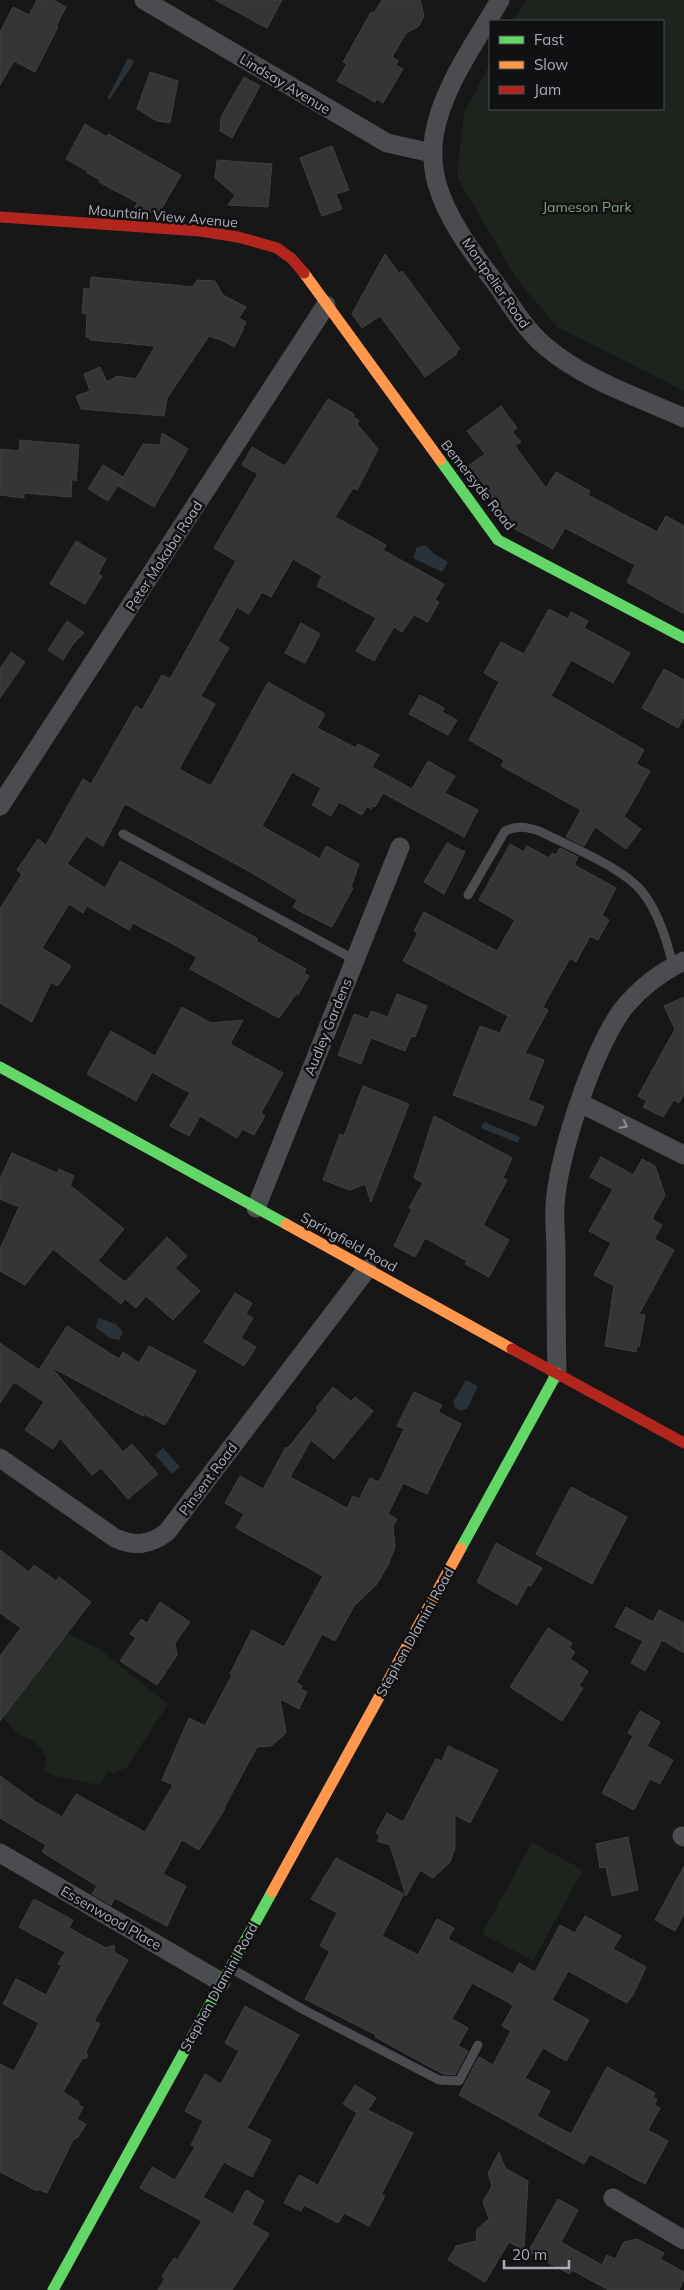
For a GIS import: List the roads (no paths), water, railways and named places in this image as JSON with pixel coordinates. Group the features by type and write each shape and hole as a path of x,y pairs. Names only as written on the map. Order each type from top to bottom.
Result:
{"street":[{"name":"Lindsay Avenue","path":"144,0 386,143 432,153"},
{"path":"432,153 439,115 454,80 500,0"},
{"name":"Montpelier Road","path":"432,153 437,185 454,222 526,326 546,348 585,373 684,418"},
{"name":"Mountain View Avenue","path":"0,217 200,231 260,242 278,248 292,259 326,305"},
{"name":"Bemersyde Road","path":"326,305 498,540 684,638"},
{"name":"Peter Mokaba Road","path":"0,806 326,305"},
{"name":"Audley Gardens","path":"256,1208 400,847"},
{"name":"Stephen Dlamini Road","path":"53,2290 557,1373 555,1206 559,1172 580,1103 599,1053 621,1012 649,984 678,964"},
{"name":"Springfield Road","path":"0,1067 684,1443"},
{"path":"580,1103 684,1155"},
{"name":"Pinsent Road","path":"0,1458 115,1538 127,1543 142,1545 155,1540 168,1532 367,1269"},
{"name":"Essenwood Place","path":"0,1853 226,1975"},
{"path":"613,2198 684,2240"}],"lane":[{"path":"468,895 505,831 514,826 524,826 539,831 623,875 638,886 661,925 678,964"},
{"path":"122,834 355,960"},
{"path":"226,1975 306,2011 439,2080 459,2081 478,2046"}],"park label":[{"name":"Jameson Park","path":"587,207"}]}
